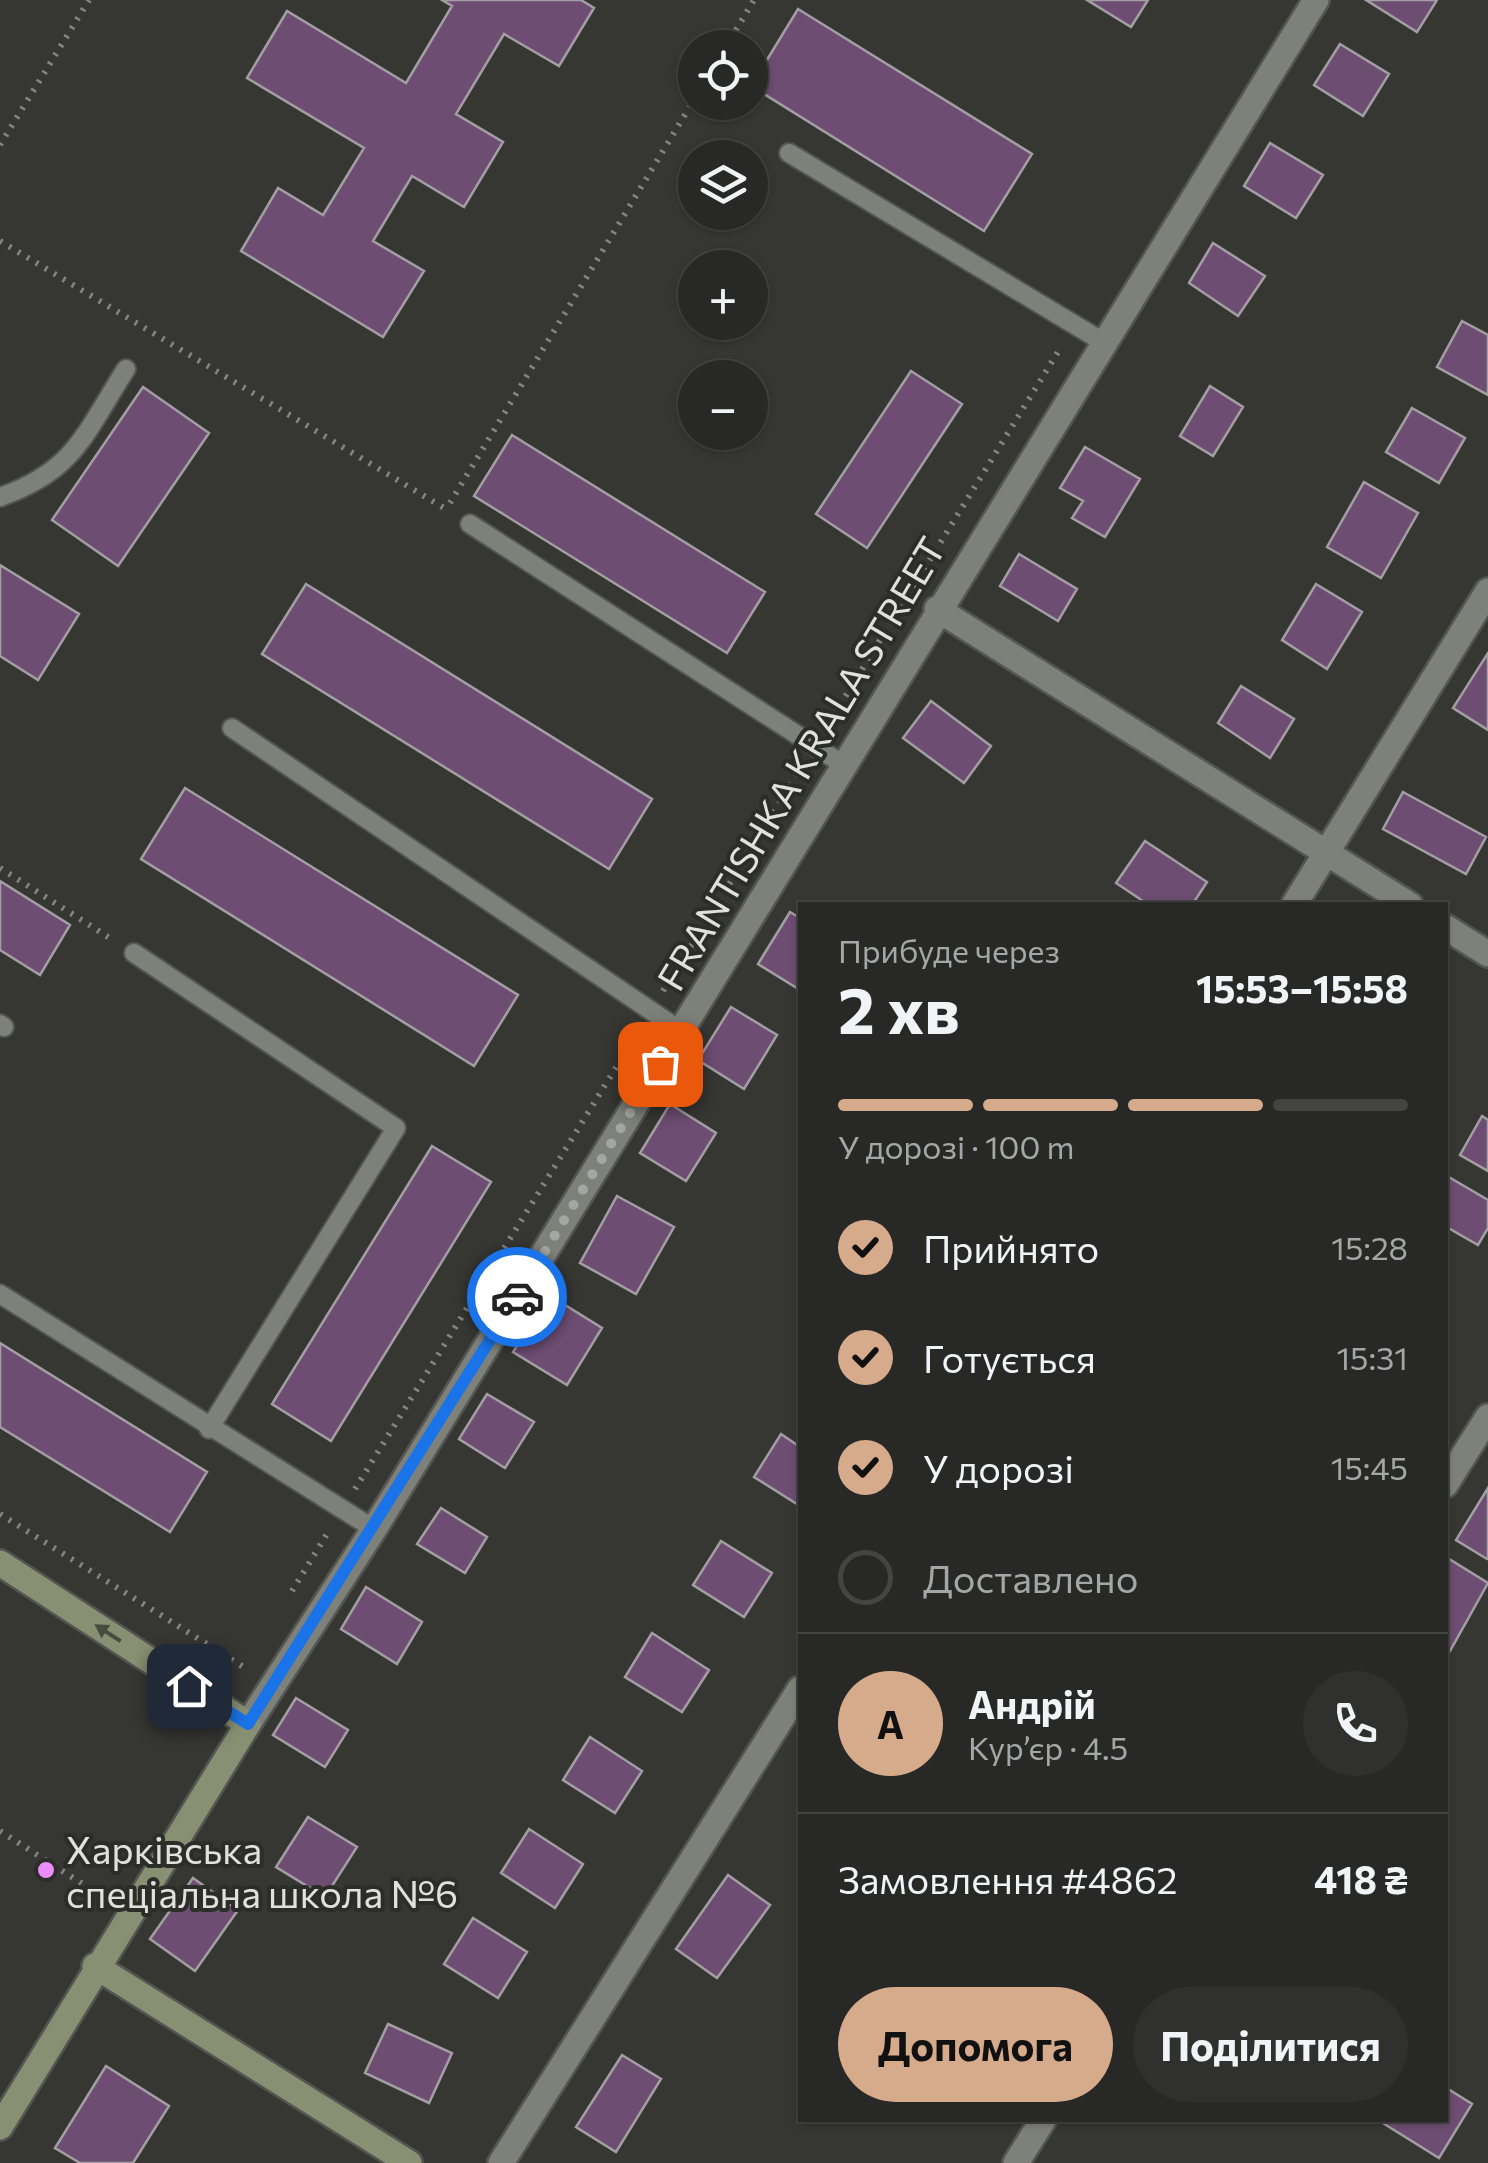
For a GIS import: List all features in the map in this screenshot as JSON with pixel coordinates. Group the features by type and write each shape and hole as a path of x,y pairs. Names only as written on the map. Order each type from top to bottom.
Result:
{"street":[{"name":"FRANTISHKA KRALA STREET","path":"0,2127 95,1966 374,1529 936,609 1316,0"},
{"path":"1296,902 1488,591"},
{"path":"936,609 1405,902"},
{"path":"1448,929 1488,954"},
{"path":"1448,1480 1488,1417"},
{"path":"0,1563 248,1724"},
{"path":"501,2163 798,1692"},
{"path":"95,1966 408,2163"},
{"path":"1016,2163 1042,2122"}],"lane":[{"path":"789,153 1105,343"},
{"path":"0,498 40,483 70,456 126,369"},
{"path":"470,524 844,765"},
{"path":"232,728 681,1030"},
{"path":"134,954 396,1128 209,1429"},
{"path":"0,1294 209,1429 374,1529"}],"path":[{"path":"0,145 89,0"},
{"path":"736,30 754,0"},
{"path":"446,510 682,120"},
{"path":"0,241 470,524"},
{"path":"0,868 134,954"},
{"path":"0,1514 245,1668"},
{"path":"0,1831 103,1898"}],"building":[{"path":"442,0 581,0 594,8 559,66 504,34 456,114 503,142 464,207 412,176 373,241 424,271 383,337 241,251 278,188 323,215 364,148 247,78 287,11 406,83 452,6"},
{"path":"1087,0 1148,0 1131,27"},
{"path":"1366,0 1437,0 1417,32"},
{"path":"798,9 1032,154 984,231 768,97 768,58"},
{"path":"1340,44 1389,74 1363,116 1314,85"},
{"path":"1270,143 1323,175 1296,218 1244,186"},
{"path":"1213,243 1265,276 1238,316 1189,283"},
{"path":"1462,321 1488,335 1488,395 1437,367"},
{"path":"911,371 962,404 867,548 816,514"},
{"path":"1210,386 1243,407 1213,456 1180,436"},
{"path":"143,387 209,433 118,566 52,520"},
{"path":"1412,408 1465,438 1439,483 1386,452"},
{"path":"512,435 765,592 727,653 474,496"},
{"path":"1085,447 1140,479 1105,537 1072,518 1083,501 1060,488"},
{"path":"1364,482 1418,513 1381,578 1327,547"},
{"path":"1019,554 1077,589 1058,621 1000,586"},
{"path":"0,565 79,614 38,680 0,656"},
{"path":"306,584 652,799 609,869 262,654"},
{"path":"1316,584 1362,612 1327,669 1282,640"},
{"path":"1488,653 1488,730 1453,708"},
{"path":"1241,686 1294,719 1270,758 1218,723"},
{"path":"931,701 991,746 964,783 903,738"},
{"path":"185,788 518,995 474,1066 141,859"},
{"path":"1403,792 1486,837 1466,874 1383,829"},
{"path":"1145,841 1207,882 1194,902 1144,902 1116,883"},
{"path":"0,881 70,925 40,975 0,950"},
{"path":"790,912 798,917 798,989 758,964"},
{"path":"731,1007 777,1035 744,1089 698,1060"},
{"path":"670,1104 716,1133 686,1181 640,1153"},
{"path":"1482,1116 1488,1120 1488,1171 1460,1155"},
{"path":"432,1146 491,1182 331,1441 272,1404"},
{"path":"1448,1177 1488,1200 1488,1228 1478,1245 1448,1228"},
{"path":"617,1196 674,1227 636,1294 580,1263"},
{"path":"549,1295 602,1328 567,1385 513,1352"},
{"path":"0,1343 207,1472 170,1532 0,1427"},
{"path":"487,1394 534,1422 505,1468 459,1439"},
{"path":"781,1434 798,1446 798,1505 754,1477"},
{"path":"1488,1488 1488,1558 1487,1559 1456,1540"},
{"path":"441,1508 487,1537 465,1573 417,1544"},
{"path":"721,1541 772,1573 744,1617 693,1585"},
{"path":"1448,1558 1488,1583 1448,1650"},
{"path":"366,1587 422,1622 397,1664 341,1629"},
{"path":"652,1633 709,1670 682,1712 625,1677"},
{"path":"296,1698 348,1730 325,1767 273,1735"},
{"path":"590,1737 642,1771 615,1813 563,1780"},
{"path":"308,1817 357,1847 325,1897 276,1867"},
{"path":"529,1829 583,1864 555,1908 501,1873"},
{"path":"728,1875 770,1905 717,1978 676,1949"},
{"path":"193,1878 238,1910 195,1971 150,1939"},
{"path":"473,1918 527,1952 498,1998 444,1964"},
{"path":"388,2024 452,2053 429,2103 365,2073"},
{"path":"622,2055 661,2079 616,2152 576,2127"},
{"path":"106,2066 169,2106 133,2163 80,2163 55,2148"},
{"path":"1448,2089 1472,2104 1439,2158 1381,2122 1448,2122"}],"way so far":[{"path":"517,1297 660,1064"}],"place":[{"name":"Харківська спеціальна школа №6","path":"46,1870"}],"route":[{"path":"189,1686 248,1724 517,1297"}]}
